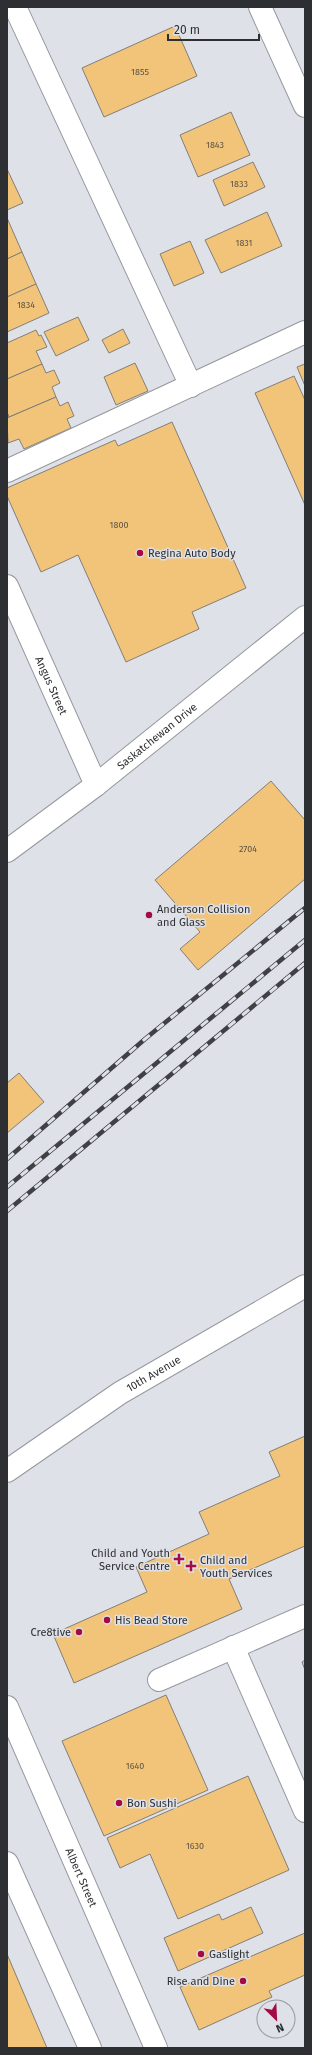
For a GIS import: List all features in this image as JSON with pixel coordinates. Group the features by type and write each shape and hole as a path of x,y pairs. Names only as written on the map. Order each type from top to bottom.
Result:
{"main road":[{"path":"15,7 191,386"},
{"path":"260,7 305,106"},
{"path":"7,471 305,332"},
{"name":"Angus Street","path":"7,586 96,785"},
{"name":"Saskatchewan Drive","path":"7,851 96,785 305,617"},
{"name":"10th Avenue","path":"7,1471 120,1394 305,1286"},
{"path":"159,1680 305,1616"},
{"path":"233,1648 305,1811"},
{"name":"Albert Street","path":"7,1707 156,2048"},
{"path":"7,1863 90,2048"}],"building":[{"path":"175,26 197,76 104,117 82,68"},
{"path":"231,112 250,155 198,177 180,135"},
{"path":"253,162 265,187 224,206 213,180"},
{"path":"7,169 23,203 7,210"},
{"path":"267,212 282,246 221,273 205,240"},
{"path":"7,218 22,252 7,259"},
{"path":"190,241 204,273 174,286 160,254"},
{"path":"22,252 36,284 7,297 7,259"},
{"path":"36,284 49,313 7,332 7,297"},
{"path":"78,317 89,340 56,356 44,332"},
{"path":"123,329 130,343 109,353 102,340"},
{"path":"36,330 39,336 41,335 47,347 36,351 42,364 7,379 7,343"},
{"path":"135,363 148,391 116,405 104,377"},
{"path":"42,364 46,373 54,370 60,383 52,387 56,397 9,417 7,412 7,379"},
{"path":"305,364 305,386 297,367"},
{"path":"294,376 305,400 305,505 255,393"},
{"path":"56,397 60,406 68,402 74,416 67,419 71,428 24,449 19,439 8,443 7,418"},
{"path":"172,422 246,588 192,612 199,629 126,662 78,555 41,572 7,496 7,488 115,440 118,446"},
{"path":"271,781 305,820 305,879 198,970 180,949 200,932 155,880"},
{"path":"19,1073 44,1102 7,1133 7,1083"},
{"path":"305,1436 305,1546 229,1579 242,1609 74,1683 53,1634 147,1592 136,1567 209,1534 199,1512 280,1476 269,1452"},
{"path":"305,1660 305,1670 302,1662"},
{"path":"166,1695 208,1790 104,1836 62,1741"},
{"path":"248,1776 289,1870 178,1919 150,1854 120,1868 107,1838"},
{"path":"251,1907 263,1933 178,1971 164,1938 219,1914 222,1920"},
{"name":"Rise and Dine","path":"305,1933 305,1975 269,1991 272,1997 268,1999 256,1999 256,2004 199,2030 180,1987"},
{"path":"7,1954 47,2048 7,2048"}],"railway":[{"path":"7,1159 145,1039 305,908"},
{"path":"7,1187 305,940"},
{"path":"7,1211 305,963"}],"place":[{"name":"Regina Auto Body","path":"140,553"},
{"name":"Anderson Collision and Glass","path":"149,915"},
{"name":"Child and Youth Service Centre","path":"179,1559"},
{"name":"Child and Youth Services","path":"191,1566"},
{"name":"His Bead Store","path":"107,1620"},
{"name":"Cre8tive","path":"79,1632"},
{"name":"Bon Sushi","path":"119,1803"},
{"name":"Gaslight","path":"201,1954"},
{"name":"Rise and Dine","path":"243,1981"}]}
